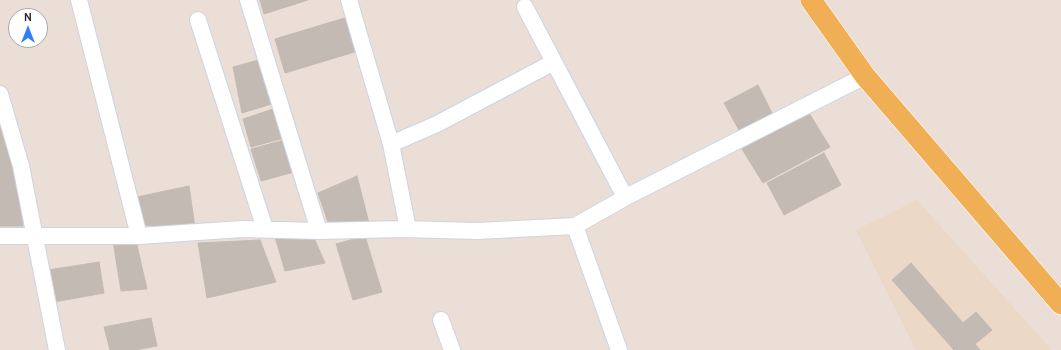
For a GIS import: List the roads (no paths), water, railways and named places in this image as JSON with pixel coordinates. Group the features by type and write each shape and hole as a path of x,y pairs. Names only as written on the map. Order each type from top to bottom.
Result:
{"main road":[{"path":"811,0 865,76 1061,304"}],"street":[{"path":"79,0 139,236"},
{"path":"248,0 319,231"},
{"path":"349,0 391,144 408,229"},
{"path":"525,7 625,197"},
{"path":"198,20 265,229"},
{"path":"391,144 438,124 554,62"},
{"path":"0,236 139,236 242,228 319,231 408,229 478,231 575,226 625,197 865,76"},
{"path":"0,94 21,166 57,350"},
{"path":"575,226 618,350"},
{"path":"441,320 452,350"}]}
